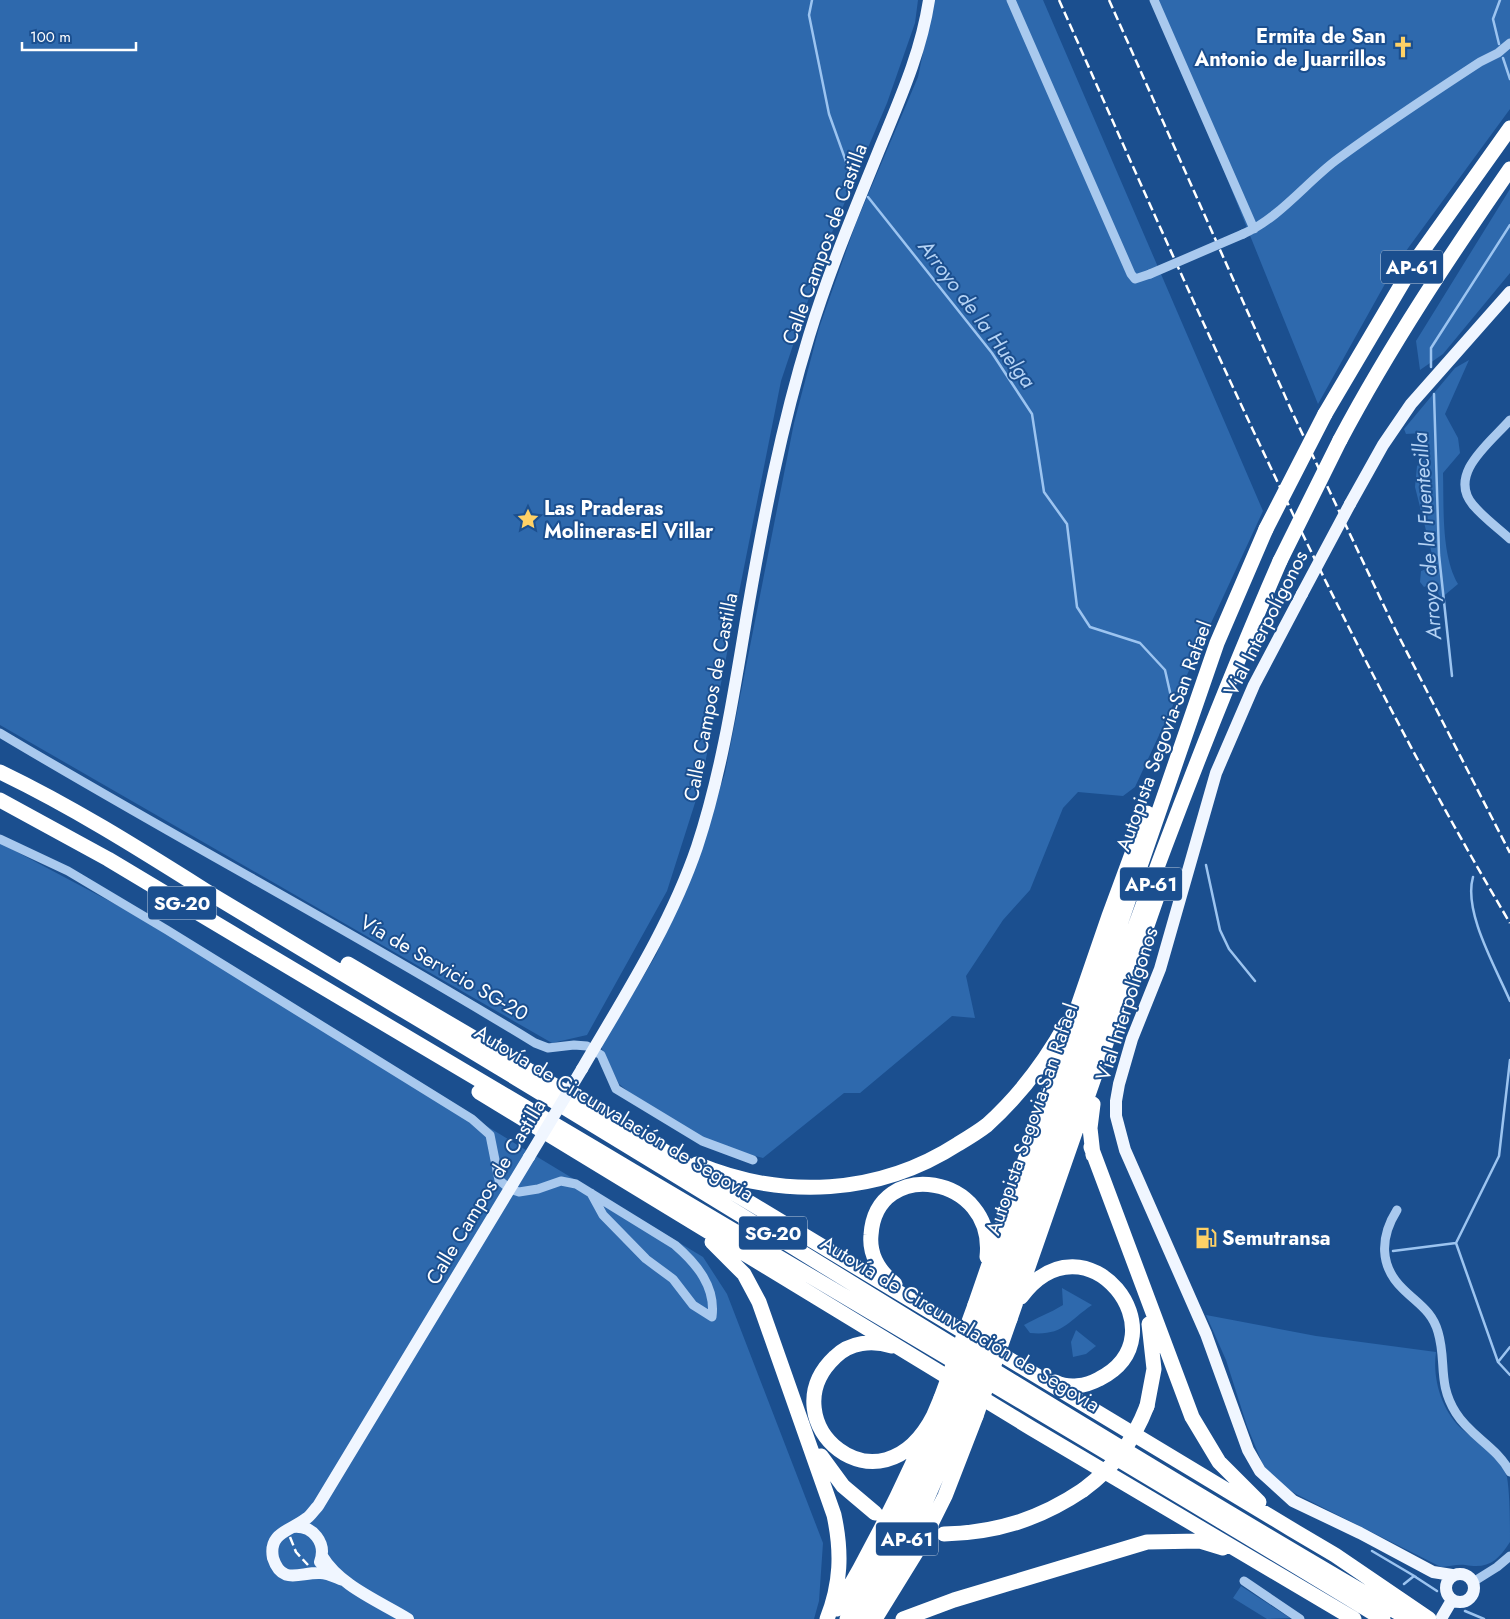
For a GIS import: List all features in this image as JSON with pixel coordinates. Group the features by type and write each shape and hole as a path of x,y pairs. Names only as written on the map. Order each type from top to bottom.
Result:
{"highway":[{"name":"Autopista Segovia-San Rafael","path":"993,1312 1217,642 1266,529 1325,414 1416,260 1510,128"},
{"name":"Autopista Segovia-San Rafael","path":"861,1619 918,1519 1143,904 1237,660 1280,561 1362,398 1438,273 1510,169"},
{"path":"981,1287 1109,916 1168,756 1217,642"},
{"path":"875,1619 920,1546 945,1496 959,1407 993,1312 1118,1012 1200,776 1237,660"},
{"name":"Autovía de Circunvalación de Segovia","path":"0,772 68,807 137,847 258,923 554,1100 915,1321 1409,1619"},
{"name":"Autovía de Circunvalación de Segovia","path":"0,800 81,843 255,948 927,1344 1383,1619"},
{"path":"137,847 193,875 586,1104 1291,1528 1435,1618"},
{"path":"586,1104 686,1159 746,1180 778,1186 812,1189 849,1186 910,1169 940,1156 985,1126 1030,1080 1054,1046 1066,1023 1109,916"},
{"path":"255,948 526,1121 1351,1617"},
{"path":"944,1534 980,1532 1012,1525 1051,1510 1084,1490 1105,1473 1123,1453 1136,1433 1147,1406 1154,1369 1152,1334 1142,1294 1100,1181 1091,1147 1090,1128 1092,1110 1118,1012"},
{"path":"1091,1147 1186,1402 1200,1431 1213,1454 1232,1477 1291,1528"},
{"path":"930,1311 883,1273 877,1265 871,1248 874,1219 884,1202 898,1191 913,1185 933,1184 955,1191 970,1203 980,1218 987,1238 986,1266 981,1287 993,1312"},
{"path":"646,1194 718,1247 744,1274 759,1302 788,1379 829,1499 838,1532 840,1551 838,1584 827,1619"},
{"path":"993,1312 1019,1300 1032,1284 1048,1273 1068,1267 1087,1269 1106,1277 1122,1294 1130,1309 1133,1321 1132,1338 1127,1350 1113,1370 1085,1384 1069,1385 1060,1384 1033,1372"},
{"path":"922,1360 884,1344 862,1343 839,1352 822,1372 815,1392 814,1413 823,1434 840,1451 861,1461 892,1458 908,1450 921,1438 934,1416 959,1407"},
{"path":"788,1379 827,1466 849,1493 875,1513"},
{"name":"Autopista Segovia-San Rafael","path":"847,1619 896,1533 940,1438 959,1407"},
{"path":"831,1619 882,1528 917,1457 934,1416"},
{"path":"903,1619 954,1600 1088,1558 1147,1542 1178,1540 1200,1541 1231,1551 1351,1617"}],"main road":[{"name":"Calle Campos de Castilla","path":"343,1580 323,1573 295,1577 284,1573 273,1558 272,1547 277,1536 282,1531 308,1518 318,1506 582,1069 654,943 682,886 696,848 720,765 773,477 803,355 839,248 914,65 929,0"},
{"name":"Vial Interpolígonos","path":"1452,1575 1432,1572 1360,1533 1293,1501 1260,1471 1248,1450 1206,1334 1125,1150 1116,1116 1116,1101 1132,1039 1160,969 1216,773 1254,685 1382,445 1411,404 1510,292"},
{"name":"Calle Campos de Castilla","path":"318,1506 315,1516 315,1534 321,1544 322,1556 330,1569 343,1580 408,1619"},
{"path":"293,1527 305,1528 315,1534"},
{"path":"306,1575 316,1568 322,1556"},
{"name":"Vial Interpolígonos","path":"1432,1572 1446,1588"},
{"path":"1463,1573 1474,1582 1474,1591 1470,1599 1461,1602 1452,1600 1446,1588 1447,1580 1452,1575 1463,1573"},
{"path":"1435,1618 1452,1600"}],"street":[{"path":"1011,0 1131,274 1136,278 1150,274 1254,229 1334,162 1372,134 1480,62 1498,53 1510,42"},
{"path":"1154,0 1254,229"},
{"path":"1510,420 1467,469 1464,485 1473,505 1510,539"},
{"name":"Vía de Servicio SG-20","path":"0,733 107,797 403,963 535,1042 548,1048 574,1045 586,1046 593,1050"},
{"path":"0,839 68,871 167,930 472,1119 490,1136 499,1180 510,1189 519,1192 538,1189 562,1181 576,1184 591,1193 687,1256 706,1281 711,1294 712,1317 693,1305 673,1279 640,1253 603,1215 591,1193"},
{"path":"593,1050 601,1055 616,1089 702,1141 753,1160"},
{"path":"1397,1210 1388,1225 1384,1241 1384,1252 1390,1274 1402,1289 1425,1308 1433,1319 1442,1349 1443,1381 1456,1413 1468,1428 1499,1455 1510,1472"},
{"path":"1474,1582 1510,1556"},
{"path":"1244,1582 1300,1619"}],"shaded area":[{"path":"0,0 918,0 915,23 887,103 827,244 781,381 701,784 667,891 587,1035 552,1043 0,725"},
{"path":"934,0 1043,0 1263,511 1135,787 1123,796 1078,792 1063,808 1030,890 1003,920 966,976 975,1018 952,1016 860,1093 844,1093 763,1158 717,1146 636,1098 619,1084 601,1047 656,955 693,871 725,773 794,423 819,328 856,223 918,77"},
{"path":"1155,0 1510,0 1510,109 1395,266 1318,404"},
{"path":"1510,189 1510,273 1443,354 1420,370 1416,341"},
{"path":"1469,360 1445,414 1458,438 1460,453 1443,473 1446,545 1458,584 1440,599 1435,582 1424,587 1420,582 1421,571 1435,566 1415,487 1417,466 1426,459 1427,445 1422,433 1406,434 1404,429 1455,368"},
{"path":"0,843 147,921 703,1257 727,1294 823,1543 819,1601 814,1619 0,1619"},
{"path":"1062,1288 1092,1305 1058,1330 1030,1333 1024,1325 1063,1305"},
{"path":"1206,1315 1316,1336 1436,1352 1437,1384 1449,1414 1463,1430 1494,1456 1507,1477 1510,1542 1501,1555 1486,1565 1441,1567 1296,1494 1277,1482 1263,1465 1247,1426 1226,1360"},
{"path":"1076,1330 1096,1346 1086,1354 1073,1357 1071,1342"},
{"path":"1241,1586 1290,1618 1267,1619 1233,1598"}],"waterway":[{"name":"Arroyo de la Huelga","path":"812,0 809,15 829,114 853,181"},
{"name":"Arroyo de la Fuentecilla","path":"1499,44 1493,19 1500,0"},
{"name":"Arroyo de la Fuentecilla","path":"1503,58 1510,79"},
{"name":"Arroyo de la Huelga","path":"868,197 992,353 1032,414 1044,492 1067,524 1077,607 1090,627 1140,643 1165,670 1172,701"},
{"name":"Arroyo de la Fuentecilla","path":"1431,367 1431,348 1510,225"},
{"name":"Arroyo de la Fuentecilla","path":"1434,394 1439,555 1452,676"},
{"name":"Arroyo de la Huelga","path":"1206,865 1220,930 1229,949 1255,981"},
{"name":"Arroyo de la Fuentecilla","path":"1473,877 1471,891 1473,906 1482,940 1510,1001"},
{"name":"Arroyo de la Fuentecilla","path":"1510,1060 1499,1156 1456,1243 1498,1362 1510,1375"},
{"name":"Arroyo de la Huelga","path":"1393,1251 1456,1243"},
{"path":"1498,1362 1510,1347"},
{"path":"1372,1551 1416,1577"},
{"path":"1404,1584 1414,1576 1437,1591"},
{"path":"1465,1611 1484,1619"}],"railway":[{"path":"1059,0 1217,352 1327,584 1385,698 1446,811 1510,923"},
{"path":"1109,0 1293,414 1394,627 1510,853"},
{"path":"290,1537 296,1552 308,1565"}],"place":[{"name":"Ermita de San Antonio de Juarrillos","path":"1403,47"},
{"name":"Las Praderas Molineras-El Villar","path":"528,519"},
{"name":"Semutransa","path":"1206,1238"}]}
